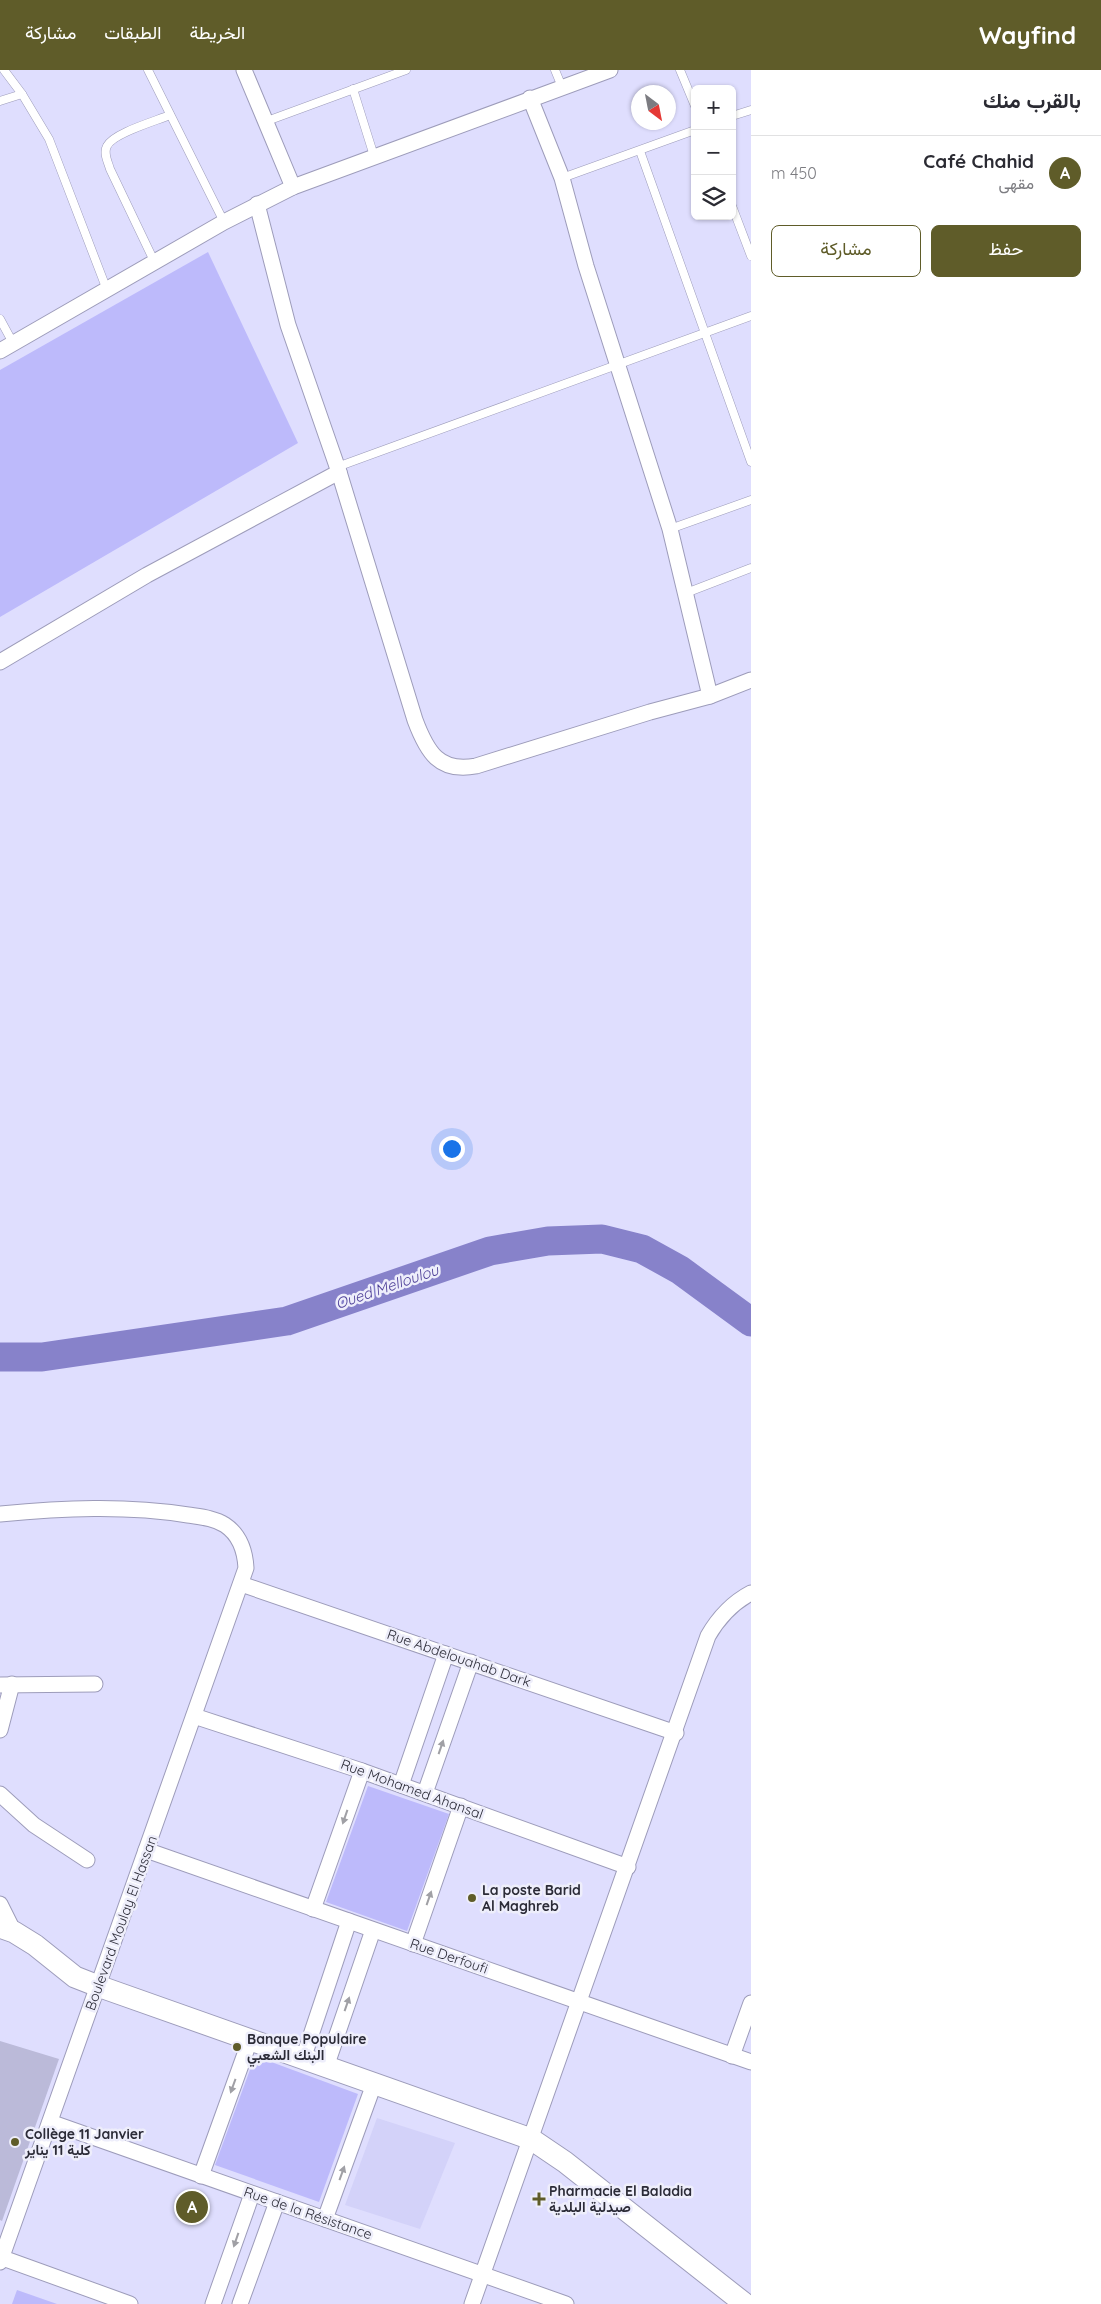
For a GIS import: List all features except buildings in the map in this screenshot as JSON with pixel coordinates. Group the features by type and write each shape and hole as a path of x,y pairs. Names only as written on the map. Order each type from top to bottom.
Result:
{"main road":[{"path":"7,1930 60,1963 75,1977 531,2139 565,2162 745,2304"}],"street":[{"path":"244,70 267,121 293,187"},
{"path":"0,351 224,222 293,187 610,70"},
{"path":"530,98 562,178 586,266 619,364 670,529 710,696"},
{"path":"257,204 288,326 338,469 415,720 422,738 440,762 448,767 460,769 476,766 650,712 710,696 751,680"},
{"path":"0,662 147,575 338,469"},
{"name":"Boulevard Moulay El Hassan","path":"0,1514 51,1509 125,1509 170,1512 212,1519 225,1525 237,1536 245,1550 246,1568 0,2259"},
{"name":"Rue Abdelouahab Dark","path":"241,1584 676,1733"},
{"path":"472,2304 676,1733 708,1636 717,1620 729,1608 751,1593"},
{"path":"401,1785 446,1654"},
{"path":"425,1793 471,1662"},
{"path":"0,1730 6,1684 95,1684"},
{"name":"Rue Mohamed Ahansal","path":"194,1716 362,1771 628,1867"},
{"path":"313,1909 362,1771"},
{"path":"0,1794 34,1825 87,1860"},
{"path":"413,1944 461,1806"},
{"name":"Rue Derfoufi","path":"146,1850 751,2062"},
{"path":"0,1904 7,1930"},
{"path":"303,2059 349,1922"},
{"path":"326,2067 373,1930"},
{"path":"732,2056 751,2003"},
{"path":"201,2176 250,2040"},
{"path":"325,2219 374,2084"},
{"name":"Rue de la Résistance","path":"50,2122 566,2304"},
{"path":"213,2304 252,2194"},
{"path":"240,2304 277,2202"},
{"path":"0,2259 130,2304"}],"lane":[{"path":"4,70 22,94 53,147 107,290"},
{"path":"148,70 224,222"},
{"path":"267,121 406,70"},
{"path":"555,70 562,87"},
{"path":"680,70 691,96"},
{"path":"353,89 374,156"},
{"path":"0,101 22,94"},
{"path":"736,115 751,110"},
{"path":"155,263 110,168 105,148 109,142 123,133 170,115"},
{"path":"562,178 691,132"},
{"path":"640,151 751,462"},
{"path":"736,217 751,256"},
{"path":"338,469 751,316"},
{"path":"0,319 13,343"},
{"path":"670,529 751,500"},
{"path":"686,594 751,568"}],"shaded area":[{"path":"208,252 298,443 0,617 0,370"},
{"path":"368,1786 449,1814 407,1931 326,1902"},
{"path":"255,2056 358,2094 319,2202 215,2165"},
{"path":"377,2118 455,2143 420,2229 345,2205"},
{"path":"17,2290 57,2304 12,2304"}],"waterway":[{"name":"Oued Melloulou","path":"0,1357 42,1357 287,1321 490,1251 548,1241 602,1239 642,1249 680,1270 751,1322"}],"place":[{"name":"La poste Barid Al Maghreb","path":"472,1898"},
{"name":"Banque Populaire البنك الشعبي","path":"237,2047"},
{"name":"Collège 11 Janvier كلية 11 يناير","path":"15,2142"},
{"name":"Pharmacie El Baladia صيدلية البلدية","path":"539,2199"},
{"name":"Café Chahid","path":"192,2207"}]}
